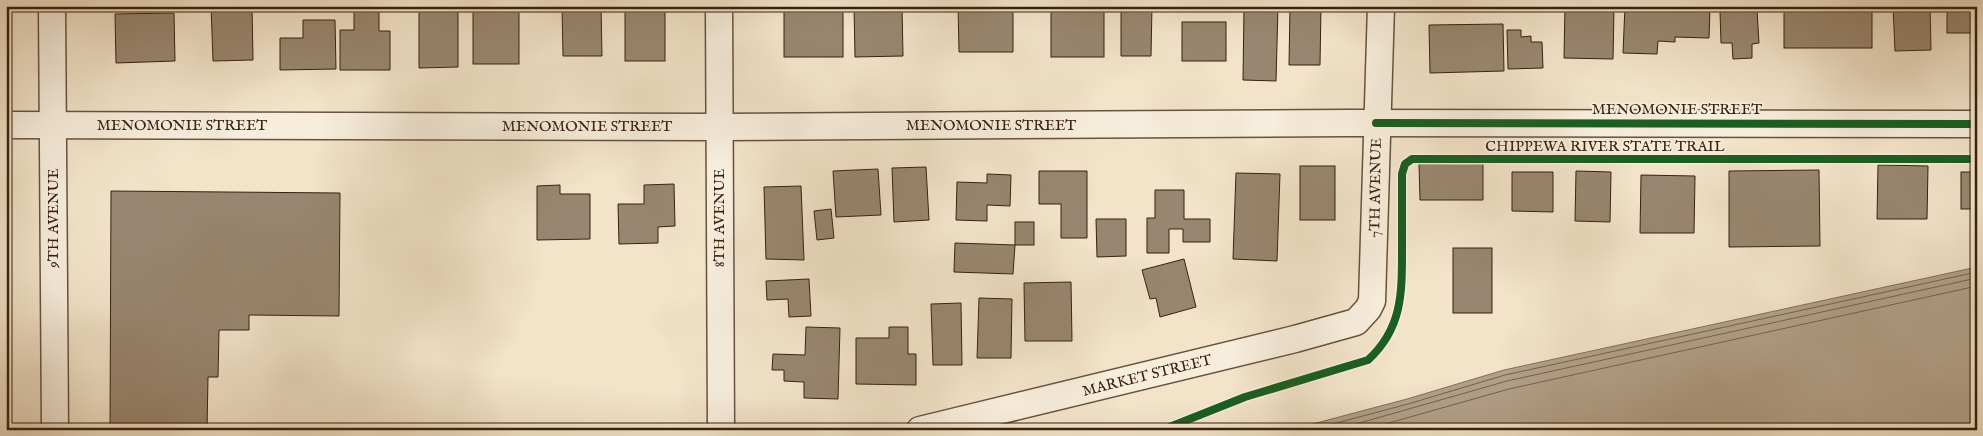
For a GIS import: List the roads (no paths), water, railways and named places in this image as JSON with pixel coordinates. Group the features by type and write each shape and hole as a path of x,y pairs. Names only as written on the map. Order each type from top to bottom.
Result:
{"street":[{"name":"9TH AVENUE","path":"52,6 55,430"},
{"name":"8TH AVENUE","path":"719,6 721,430"},
{"name":"7TH AVENUE","path":"1368,309 1372,301 1381,6"},
{"name":"MENOMONIE STREET","path":"6,125 719,127 1376,123 1977,124"},
{"name":"MARKET STREET","path":"920,430 1343,327 1356,322 1368,309"}],"water":[{"path":"1977,267 1977,430 1290,430 1407,399 1504,370"}]}
